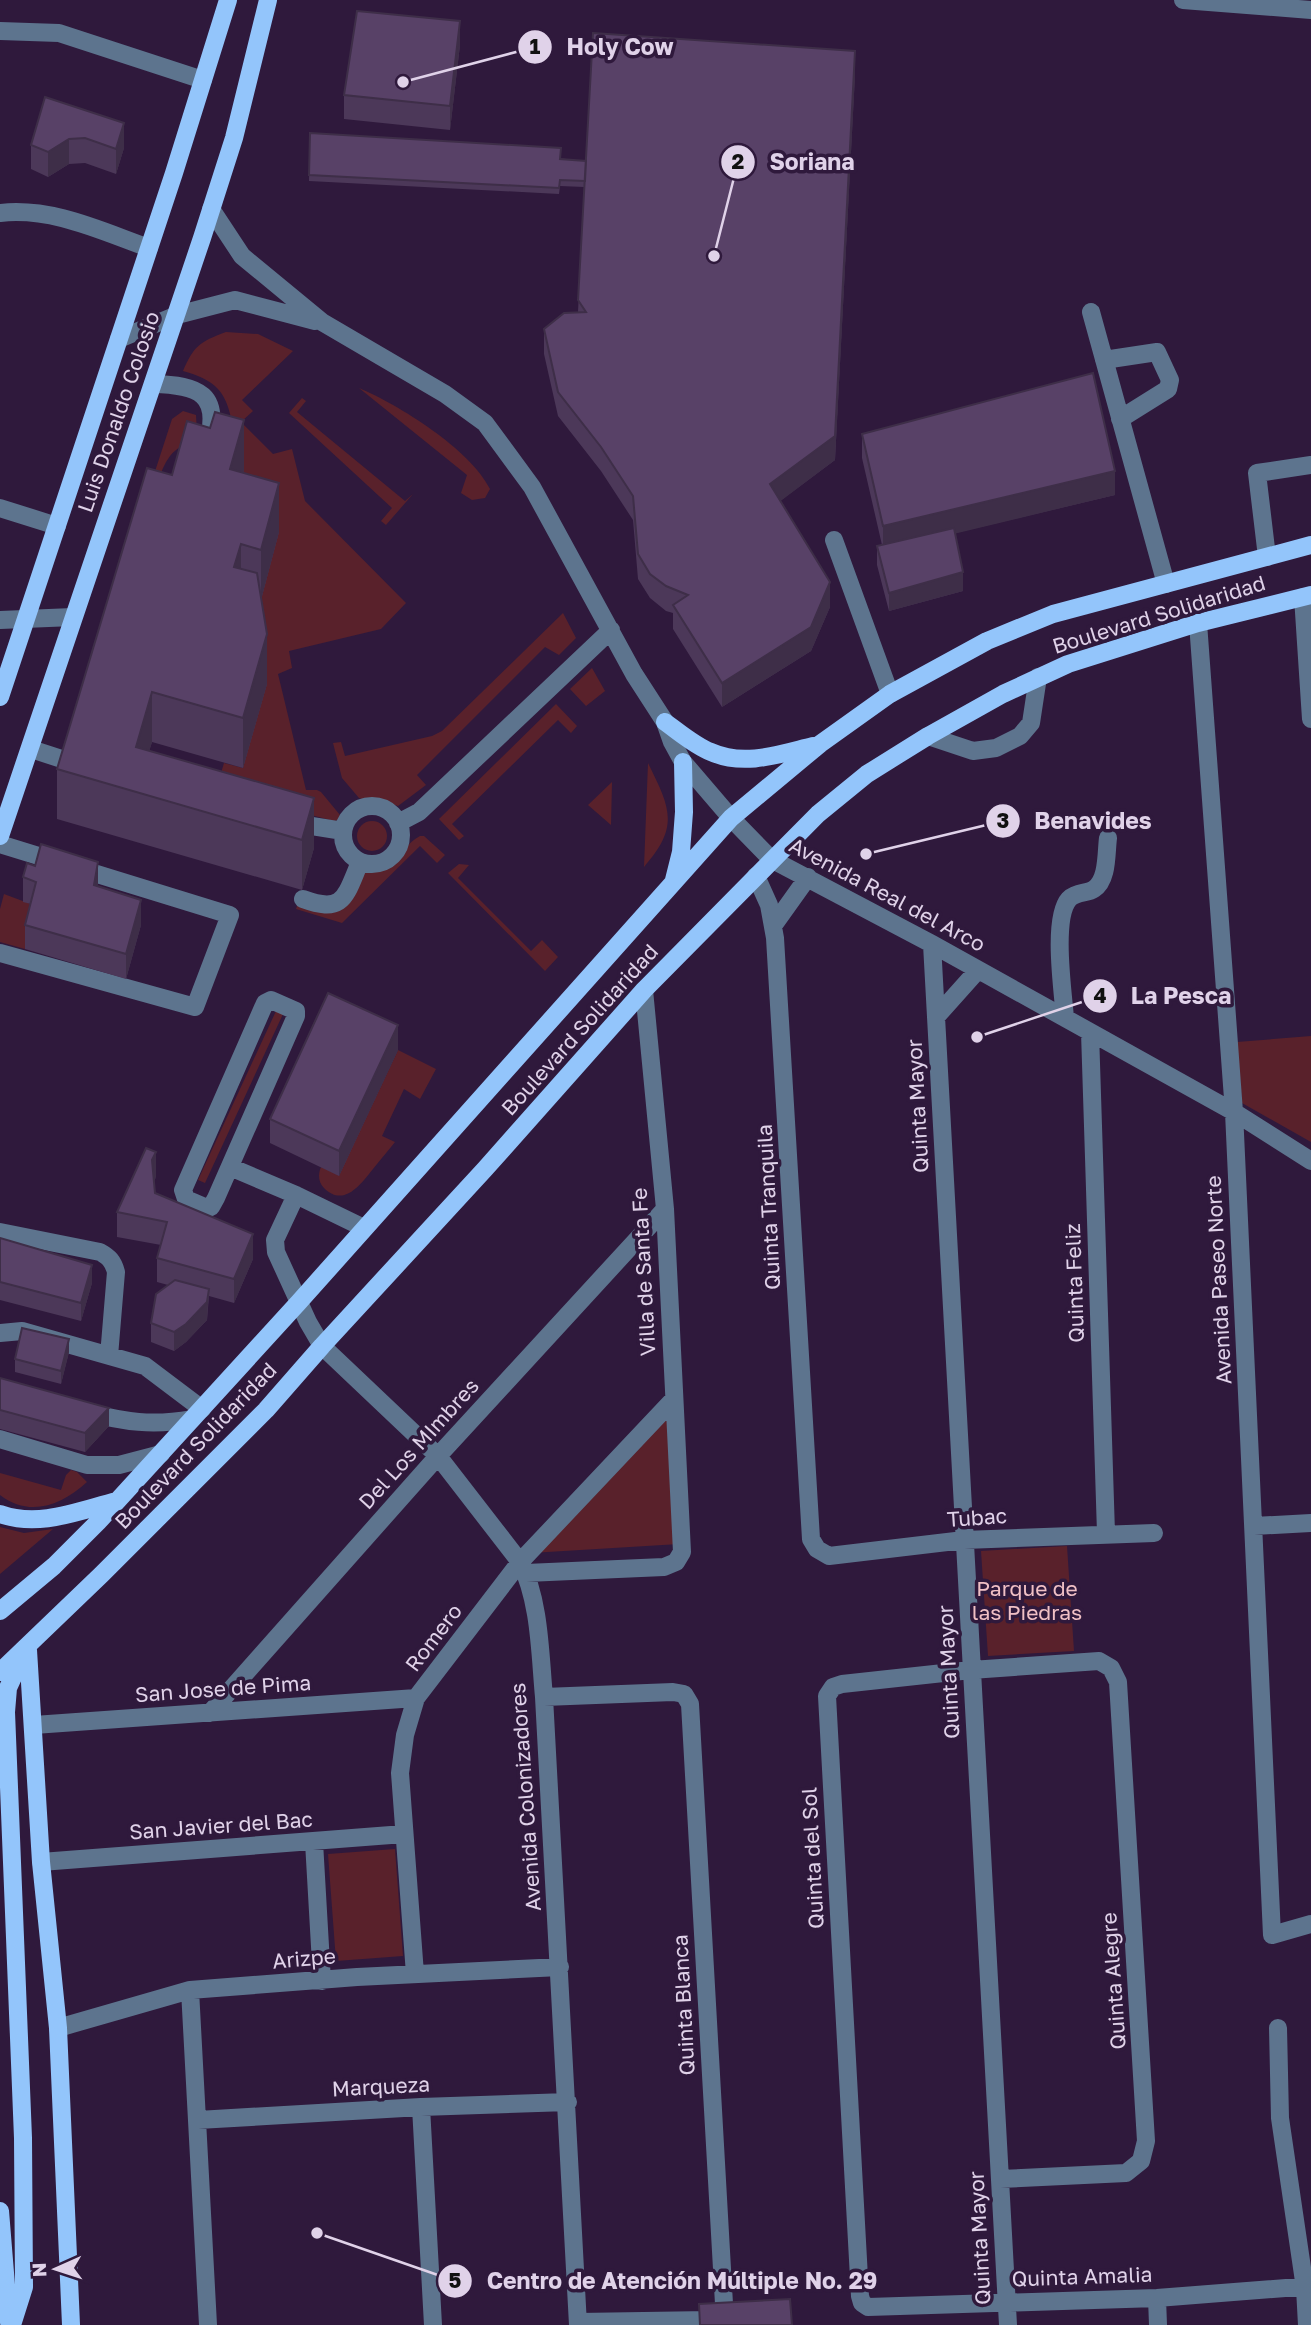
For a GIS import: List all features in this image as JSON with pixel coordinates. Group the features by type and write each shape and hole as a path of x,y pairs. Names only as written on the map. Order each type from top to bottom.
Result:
{"main road":[{"name":"Luis Donaldo Colosio","path":"0,697 228,0"},
{"name":"Luis Donaldo Colosio","path":"0,836 177,315 234,138 268,0"},
{"name":"Boulevard Solidaridad","path":"0,1611 54,1566 117,1502 731,818 820,744 890,694 987,641 1053,614 1311,545"},
{"name":"Boulevard Solidaridad","path":"0,1672 267,1410 644,989 818,814 867,774 928,736 1038,677 1068,664 1198,623 1307,596"},
{"path":"665,722 711,752 740,759 767,758 820,744"},
{"path":"674,881 681,852 684,812 683,762"},
{"path":"0,1514 32,1521 117,1502"},
{"path":"27,1646 41,1862 58,2028 71,2325"},
{"path":"11,2325 24,2287 23,2138 6,1712 8,1688 27,1646"},
{"path":"0,2211 11,2325"}],"street":[{"path":"1183,0 1311,10"},
{"path":"0,30 59,33 203,80"},
{"name":"Avenida Real del Arco","path":"211,209 242,256 322,322 445,394 485,424 532,487 634,674 665,722 683,762 771,859 932,944 1234,1112 1311,1161"},
{"path":"0,213 61,217 149,248"},
{"name":"Avenida Real del Arco","path":"119,339 177,315 235,300 322,322"},
{"path":"1091,312 1166,584"},
{"path":"1104,360 1157,352 1170,380 1168,389 1121,419"},
{"path":"153,384 192,388 204,396 210,406 212,420 209,439 197,458"},
{"path":"1267,557 1257,473 1311,465"},
{"path":"0,508 57,526"},
{"path":"834,540 890,694"},
{"path":"1307,596 1311,719"},
{"path":"0,620 73,617"},
{"name":"Avenida Paseo Norte","path":"1198,623 1234,1112 1272,1935 1311,1924"},
{"path":"398,823 419,812 611,630"},
{"path":"928,736 973,751 996,748 1020,736 1031,723 1038,677"},
{"path":"30,749 74,763"},
{"path":"365,807 385,809 398,823 401,836 398,847 393,856 375,865 360,862 352,857 345,847 343,831 348,818 356,811 365,807"},
{"path":"281,821 322,830 343,831"},
{"path":"1065,1018 1059,932 1068,900 1078,893 1094,890 1103,879 1108,838"},
{"path":"0,844 230,915 195,1007 0,953"},
{"path":"303,899 328,906 336,904 347,892 360,862"},
{"name":"Quinta Tranquila","path":"756,876 769,905 773,926 811,1539"},
{"path":"773,926 808,877"},
{"name":"Quinta Mayor","path":"932,944 1008,2325"},
{"name":"Quinta Mayor","path":"936,1017 978,970"},
{"name":"Villa de Santa Fe","path":"523,1568 664,1567 676,1562 682,1552 664,1209 644,989"},
{"path":"271,1000 296,1011 296,1016 230,1167 211,1206 206,1208 183,1195 265,1003 271,1000"},
{"name":"Quinta Feliz","path":"1090,1032 1106,1533"},
{"path":"230,1167 363,1228"},
{"name":"Avenida Colonizadores","path":"296,1195 275,1240 281,1265 322,1346 438,1456 523,1568 533,1600 544,1697 578,2323"},
{"name":"Del Los MImbres","path":"210,1713 438,1456 664,1209"},
{"path":"0,1232 100,1252 114,1262 116,1272 109,1356"},
{"path":"0,1333 22,1331 145,1366 197,1414 170,1423 143,1424 77,1412"},
{"name":"Romero","path":"415,1974 400,1773 405,1735 416,1698 523,1568 674,1399"},
{"path":"37,1446 87,1465 119,1465 160,1454"},
{"path":"1254,1526 1311,1523"},
{"name":"Tubac","path":"811,1539 817,1549 829,1556 964,1541 1154,1533"},
{"name":"Quinta del Sol","path":"860,2296 827,1696 833,1687 842,1684 971,1670 1100,1661"},
{"name":"Quinta Alegre","path":"1000,2179 1126,2172 1141,2161 1146,2141 1118,1682 1111,1668 1100,1661"},
{"name":"Quinta Blanca","path":"544,1697 673,1692 684,1695 690,1703 724,2304 723,2312 709,2320 578,2323"},
{"name":"San Jose de Pima","path":"34,1725 416,1698"},
{"name":"San Javier del Bac","path":"41,1862 404,1834"},
{"path":"314,1842 322,1981"},
{"name":"Arizpe","path":"58,2028 190,1990 559,1967"},
{"path":"190,1990 208,2325"},
{"path":"1278,2028 1280,2118 1308,2287 1307,2325"},
{"name":"Marqueza","path":"198,2120 421,2107 568,2102"},
{"path":"421,2107 433,2325"},
{"name":"Quinta Amalia","path":"860,2296 862,2303 868,2307 1157,2298 1308,2287"},
{"path":"1157,2298 1158,2325"}],"green space":[{"path":"226,332 258,334 293,351 242,400 253,411 241,422 273,454 292,449 305,501 406,603 381,629 289,651 292,668 278,674 306,790 321,792 340,815 338,820 334,821 288,809 218,783 224,763 243,768 230,519 231,418 225,399 215,386 183,371 198,346"},
{"path":"359,388 394,405 450,444 467,459 490,489 485,498 472,500 461,493 467,475"},
{"path":"302,398 306,401 297,412 405,501 413,494 386,525 381,521 392,508 289,413"},
{"path":"183,411 196,415 197,434 170,456 148,511 137,527 172,419"},
{"path":"563,613 576,638 559,655 545,647 417,775 426,785 398,806 359,798 342,778 333,743 341,742 345,756 432,736 442,731"},
{"path":"592,668 605,691 586,706 570,689"},
{"path":"556,704 577,726 571,733 558,720 452,824 464,836 459,840 439,819"},
{"path":"648,763 662,792 668,816 663,840 644,867"},
{"path":"612,782 611,825 588,805"},
{"path":"372,821 383,825 387,836 383,847 372,851 361,847 357,836 361,825"},
{"path":"420,836 424,836 445,855 437,863 420,846 342,923 296,909 298,903 327,913 335,911 364,870 386,867"},
{"path":"459,864 469,865 458,878 531,951 542,940 558,957 545,971 448,873"},
{"path":"4,894 36,906 25,949 0,942 0,909"},
{"path":"276,1011 283,1014 205,1183 198,1180"},
{"path":"1311,1036 1311,1142 1242,1103 1237,1042"},
{"path":"398,1050 436,1069 420,1099 404,1089 382,1136 395,1142 363,1181 345,1195 331,1194 321,1183 321,1167 339,1175"},
{"path":"673,1402 679,1544 531,1553"},
{"path":"71,1470 87,1482 67,1497 45,1506 23,1506 0,1495 0,1473 61,1490 66,1475"},
{"path":"0,1527 24,1533 53,1529 0,1574"},
{"name":"Parque de las Piedras","path":"1067,1546 1074,1651 988,1656 981,1551"},
{"path":"395,1849 403,1956 336,1961 328,1854"}],"building":[{"path":"357,11 460,21 450,106 344,95"},
{"path":"593,33 855,51 835,436 770,484 830,582 811,627 722,683 673,605 688,595 666,586 650,574 638,554 633,496 601,447 558,392 544,329 564,313 586,312 578,300"},
{"path":"45,97 124,123 116,149 85,138 69,139 48,152 31,145"},
{"path":"310,133 561,148 560,159 586,161 585,181 560,180 559,188 309,175"},
{"path":"1093,373 1115,471 883,526 862,434"},
{"path":"215,412 244,420 230,469 279,483 261,550 241,544 234,567 257,573 267,634 243,718 152,692 136,747 314,798 302,840 57,769 147,468 172,475 187,421 210,428"},
{"path":"954,528 963,572 889,593 877,546"},
{"path":"41,844 98,862 94,885 141,900 126,954 25,925 36,882 23,877 27,863 35,866"},
{"path":"328,993 398,1025 339,1151 270,1119"},
{"path":"146,1148 156,1152 152,1160 155,1193 253,1234 234,1279 157,1258 167,1222 117,1212"},
{"path":"0,1238 92,1265 81,1303 0,1282"},
{"path":"175,1280 209,1289 207,1302 186,1324 174,1332 151,1323 156,1294"},
{"path":"22,1328 69,1339 61,1371 15,1359"},
{"path":"0,1378 109,1408 85,1433 0,1410"},
{"path":"790,2299 792,2325 700,2325 699,2304"}],"place":[{"name":"Holy Cow","path":"403,82"},
{"name":"Soriana","path":"714,256"},
{"name":"Benavides","path":"866,854"},
{"name":"La Pesca","path":"977,1037"},
{"name":"Centro de Atención Múltiple No. 29","path":"317,2233"}]}
